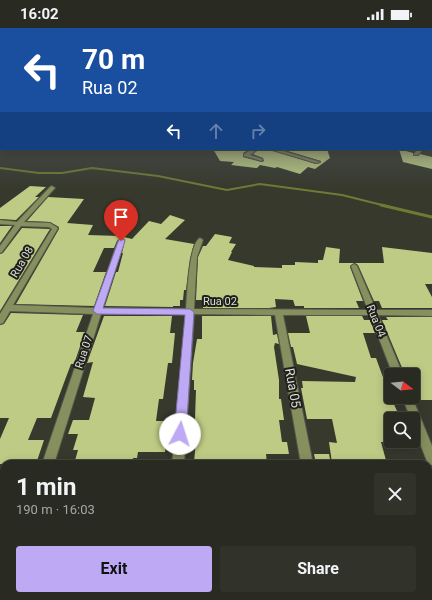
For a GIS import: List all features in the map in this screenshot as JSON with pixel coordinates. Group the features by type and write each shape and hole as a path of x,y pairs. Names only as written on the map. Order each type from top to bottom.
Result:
{"street":[{"path":"254,150 246,155 260,160"},
{"path":"275,150 318,162"},
{"path":"416,154 420,150"},
{"path":"0,251 19,224 52,188"},
{"path":"0,222 19,224"},
{"name":"Rua 08","path":"0,321 55,228 53,226 19,224"},
{"path":"178,460 194,257 200,240"},
{"name":"Rua 07","path":"49,460 121,241"},
{"name":"Rua 04","path":"354,266 395,368"},
{"name":"Rua 02","path":"8,308 97,311 432,313"},
{"name":"Rua 05","path":"279,313 306,460"},
{"path":"410,404 432,460"}],"building":[{"path":"214,150 248,150 243,153 243,157 262,162 264,161 263,158 253,154 258,150 271,150 316,164 320,163 321,161 284,150 327,150 330,158 315,169 308,167 300,174 277,167 275,168 260,165 257,168 231,165 234,162 220,161"},
{"path":"399,150 413,153 414,156 418,156 420,154 432,157 432,169 403,162"},
{"path":"30,186 46,187 35,197 39,197 16,220 0,219 0,208"},
{"path":"48,197 84,199 67,223 93,225 88,235 120,236 132,239 149,221 161,224 170,215 185,220 165,239 194,244 190,259 186,290 184,290 183,300 180,300 180,306 105,306 116,272 118,272 123,253 125,240 122,238 117,241 114,248 104,248 93,272 106,272 94,306 16,304 59,229 59,227 50,222 27,221"},
{"path":"0,226 12,226 0,243"},
{"path":"22,228 50,229 0,311 0,254 3,253"},
{"path":"215,234 232,237 229,243 236,244 228,260 254,267 282,268 282,265 295,265 295,262 318,263 318,260 323,260 326,247 340,249 339,263 355,263 350,267 363,301 356,301 359,308 304,308 304,306 295,306 293,300 275,299 276,307 269,308 203,308 203,300 196,300 198,257 203,246 206,246"},
{"path":"382,247 432,253 432,284 425,284 432,297 432,308 382,308 379,301 374,301 358,265 355,263 384,263"},
{"path":"11,313 83,315 76,332 85,332 74,364 71,364 51,418 37,418 28,440 44,440 37,460 0,460 0,439 9,418 0,418 0,325 4,324"},
{"path":"104,316 172,316 170,333 175,333 172,363 168,363 163,399 159,399 156,421 169,421 165,452 138,452 137,458 133,458 133,460 75,460 78,450 73,450 78,434 68,434 73,420 89,420 95,398 83,397 93,362 87,363"},
{"path":"202,316 271,316 273,335 277,334 279,344 275,343 274,347 279,380 279,399 281,399 284,420 279,420 282,442 287,442 289,454 266,454 267,460 194,460 196,441 189,441 190,419 195,419 196,390 194,390 194,380 192,380 193,363 197,339 202,339"},
{"path":"306,316 362,316 364,320 370,320 375,333 363,333 371,358 376,358 384,380 384,404 394,404 397,411 384,412 384,442 381,442 386,460 332,460 329,442 337,443 332,419 307,419 301,388 303,388 302,381 355,382 356,377 297,364 288,333 310,333"},
{"path":"386,317 432,317 432,400 421,400 420,398 420,368 402,368 382,320 388,320"},
{"path":"314,454 329,454 330,460 315,460"}],"waterway":[{"path":"0,168 39,173 62,173 92,168 158,176 227,190 260,184 342,195 386,206"},
{"path":"381,205 432,217"}],"route":[{"path":"121,241 97,311 190,312 180,434"}]}
